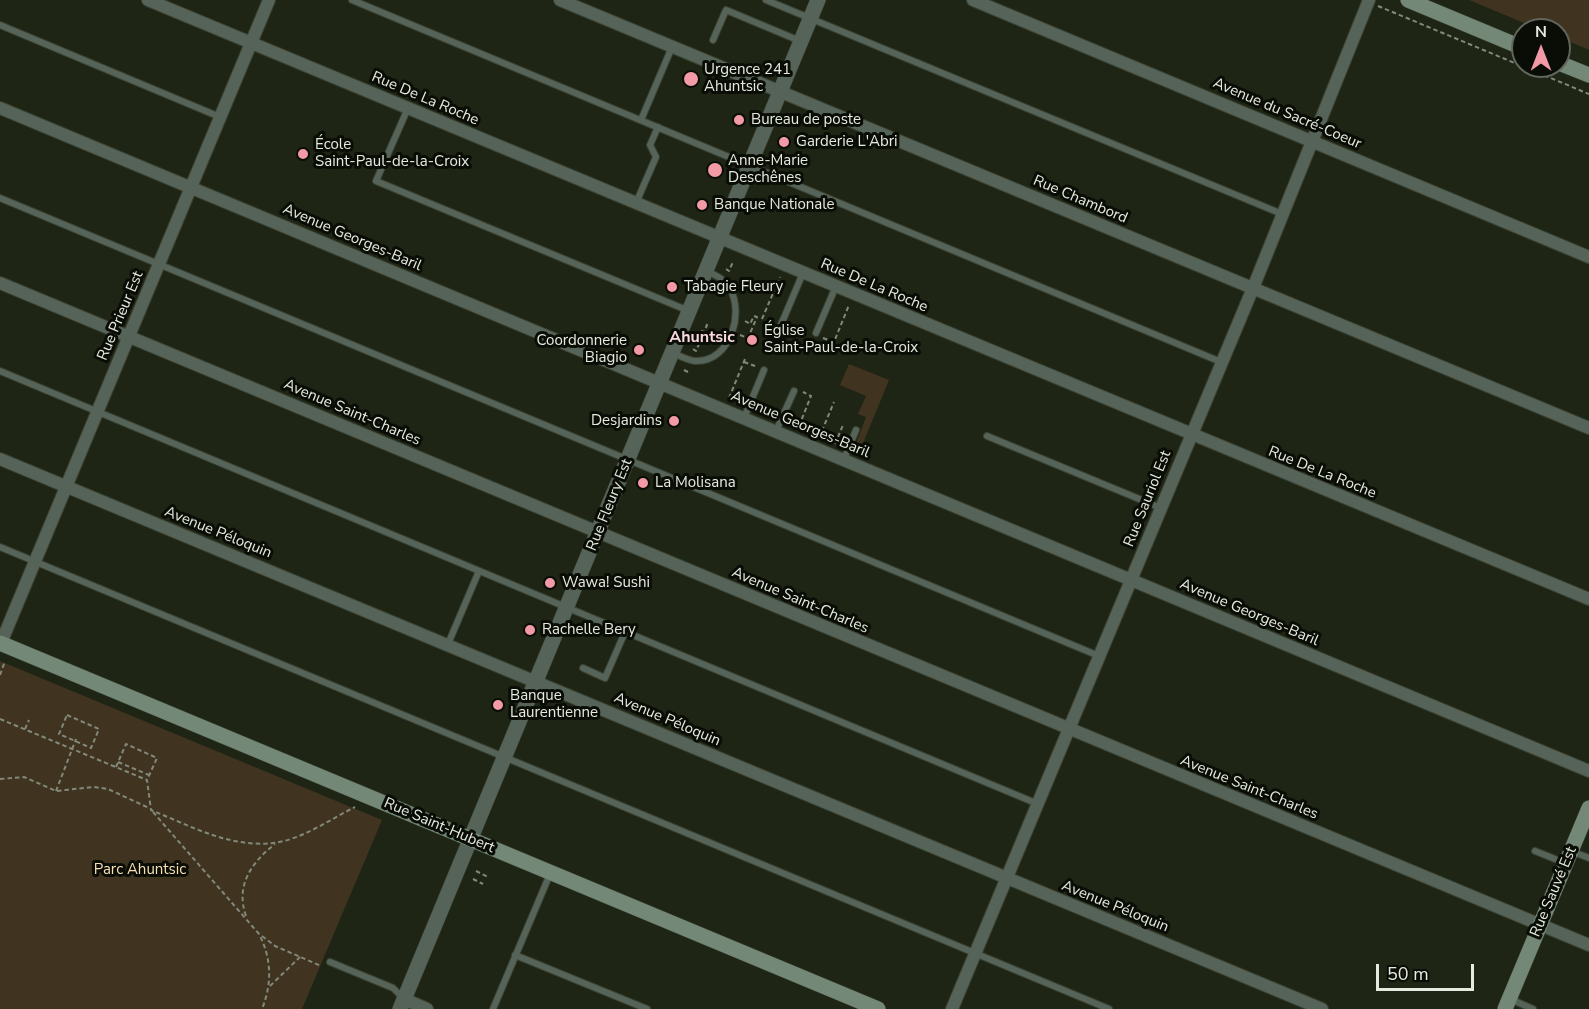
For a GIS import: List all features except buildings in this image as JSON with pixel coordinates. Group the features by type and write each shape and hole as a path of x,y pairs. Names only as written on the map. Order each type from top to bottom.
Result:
{"main road":[{"path":"1408,0 1511,43"},
{"path":"1571,68 1589,75"},
{"name":"Rue Saint-Hubert","path":"0,644 878,1009"},
{"name":"Rue Sauvé Est","path":"1507,1004 1589,807"}],"street":[{"name":"Rue De La Roche","path":"148,0 1589,599"},
{"name":"Rue Prieur Est","path":"0,644 269,0"},
{"name":"Rue Chambord","path":"560,0 1589,428"},
{"name":"Rue Fleury Est","path":"402,1004 818,0"},
{"name":"Avenue du Sacré-Coeur","path":"973,0 1589,257"},
{"name":"Rue Sauriol Est","path":"952,1009 1253,288 1369,0"},
{"name":"Avenue Georges-Baril","path":"0,108 1589,771"},
{"name":"Avenue Saint-Charles","path":"0,284 1589,945"},
{"name":"Avenue Péloquin","path":"0,459 1322,1009"},
{"path":"402,1004 427,1009"}],"lane":[{"path":"352,0 1221,362"},
{"path":"766,0 1282,214"},
{"path":"713,40 726,10 801,41"},
{"path":"0,26 220,117"},
{"path":"640,120 672,47"},
{"path":"408,108 376,182 689,312"},
{"path":"636,204 656,157 650,145 658,127"},
{"path":"0,198 1099,656"},
{"path":"672,353 692,360 705,359 720,350 732,332 737,316 734,296 724,281 706,271"},
{"path":"780,327 803,273"},
{"path":"816,333 836,286"},
{"path":"744,418 764,370"},
{"path":"0,371 1038,804"},
{"path":"776,431 794,391"},
{"path":"843,459 856,430"},
{"path":"987,436 1161,508"},
{"path":"0,547 1109,1009"},
{"path":"448,644 479,571"},
{"path":"583,668 605,678 625,632"},
{"path":"1534,851 1589,858"},
{"path":"493,1009 550,872"},
{"path":"516,955 647,1009"},
{"path":"330,962 393,988 402,1004"},
{"path":"1507,1004 1533,1009"}],"path":[{"path":"1391,12 1589,94"},
{"path":"726,269 729,271 732,264 729,262"},
{"path":"762,320 780,277"},
{"path":"834,342 849,305"},
{"path":"742,336 748,338 757,317 754,316 750,324 743,320"},
{"path":"700,331 704,332 707,325 704,323"},
{"path":"693,349 696,351 700,342 697,341"},
{"path":"728,400 745,359"},
{"path":"798,429 811,396"},
{"path":"819,438 834,402"},
{"path":"832,408 837,410"},
{"path":"835,445 843,424"},
{"path":"0,675 5,662"},
{"path":"67,715 99,729 92,748 76,740 59,734 67,715"},
{"path":"0,719 147,780"},
{"path":"25,729 29,720"},
{"path":"56,791 76,740"},
{"path":"116,767 126,744 157,758 147,780 151,810 247,917 259,934 268,958 269,988 262,1009"},
{"path":"118,762 149,776"},
{"path":"0,779 24,777 56,791 94,787 108,789 151,810 231,841 245,844 286,840 357,807"},
{"path":"247,917 242,900 247,874 259,857 277,842"},
{"path":"476,871 488,877"},
{"path":"472,879 483,884"},
{"path":"259,934 275,946 321,966"},
{"path":"269,988 286,968 300,957"}],"green space":[{"path":"1469,0 1589,0 1589,50 1571,42 1571,18 1512,18"},
{"path":"849,364 889,380 859,453 853,451 866,417 858,414 866,396 840,385"},
{"name":"Parc Ahuntsic","path":"0,661 382,820 302,1009 0,1009"}],"place":[{"name":"Urgence 241 Ahuntsic","path":"691,79"},
{"name":"Bureau de poste","path":"739,120"},
{"name":"Garderie L'Abri","path":"784,142"},
{"name":"École Saint-Paul-de-la-Croix","path":"303,154"},
{"name":"Anne-Marie Deschênes","path":"715,170"},
{"name":"Banque Nationale","path":"702,205"},
{"name":"Tabagie Fleury","path":"672,287"},
{"name":"Église Saint-Paul-de-la-Croix","path":"752,340"},
{"name":"Coordonnerie Biagio","path":"639,350"},
{"name":"Desjardins","path":"674,421"},
{"name":"La Molisana","path":"643,483"},
{"name":"Wawa! Sushi","path":"550,583"},
{"name":"Rachelle Bery","path":"530,630"},
{"name":"Banque Laurentienne","path":"498,705"}],"district":[{"name":"Ahuntsic","path":"702,338"}]}
